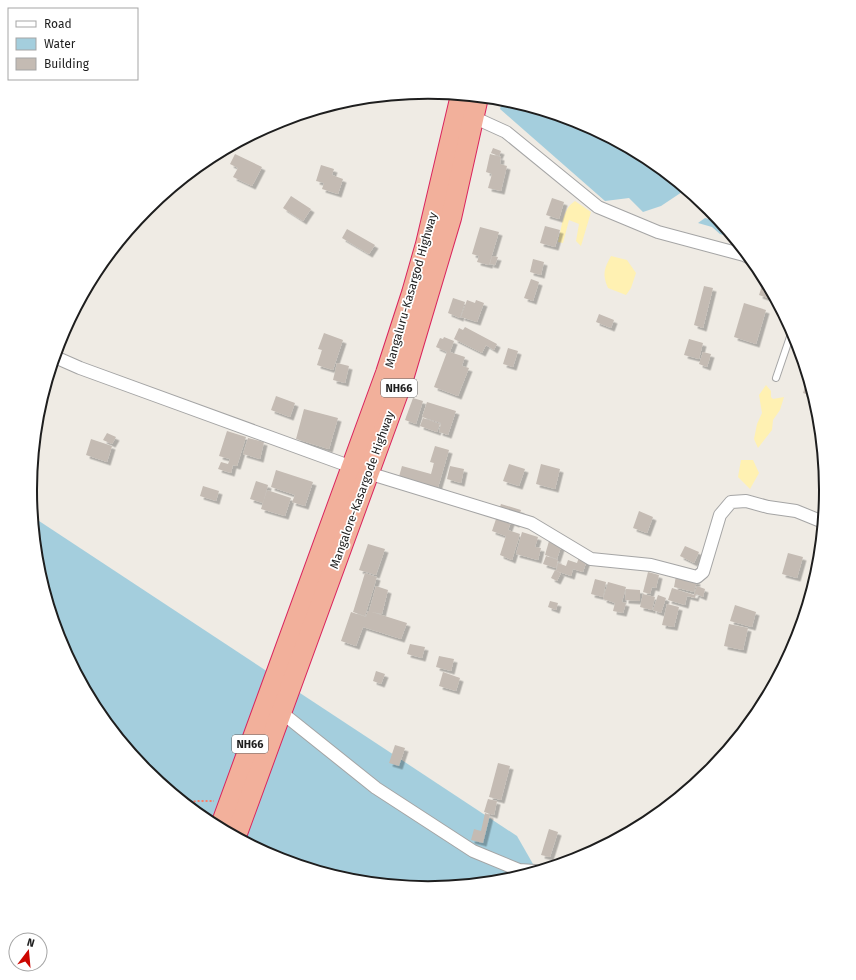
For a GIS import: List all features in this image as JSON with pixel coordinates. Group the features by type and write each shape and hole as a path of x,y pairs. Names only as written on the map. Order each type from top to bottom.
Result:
{"highway":[{"name":"Mangaluru-Kasargod Highway","path":"360,470 386,373 426,244 460,100"},
{"name":"Mangalore-Kasargode Highway","path":"288,666 360,470 403,379 451,218 477,102"},
{"name":"NH66","path":"237,832 281,712 288,666"},
{"name":"NH66","path":"222,822 229,801 288,666"}],"street":[{"path":"473,117 506,132 598,207 658,232 739,254"},
{"path":"60,359 360,470 531,523 591,559 651,565 697,577 703,572 720,515 731,502 746,501 768,507 796,511 818,520"},
{"path":"281,712 376,788 473,851 520,870"}],"lane":[{"path":"776,378 789,340"}],"path":[{"path":"193,802 229,801"}],"sand":[{"path":"575,201 591,212 581,246 576,241 579,224 569,220 563,243 558,242 567,209"},
{"path":"611,256 627,260 636,273 631,288 626,295 608,288 606,283 604,275"},
{"path":"766,385 771,391 771,397 773,399 784,397 780,410 773,420 772,430 758,448 754,439 757,424 762,413 759,395"},
{"path":"741,460 753,460 759,473 750,489 738,477"}],"water":[{"path":"501,106 529,112 578,129 601,139 624,151 681,192 661,206 643,212 629,198 605,201 500,109"},
{"path":"705,218 709,219 725,235 720,234 712,227 698,223"},
{"path":"38,521 517,836 534,866 479,878 428,881 377,878 327,868 278,851 232,829 190,800 170,784 134,748 103,707 89,685 67,640 50,591 40,541"}],"building":[{"path":"493,148 501,151 499,156 491,153"},
{"path":"235,154 262,167 252,186 233,177 238,168 230,164"},
{"path":"490,154 501,157 500,164 507,166 501,191 488,188 492,174 486,172"},
{"path":"321,165 334,169 332,175 343,179 338,194 322,189 324,183 316,181"},
{"path":"291,196 311,209 303,221 283,208"},
{"path":"552,198 564,202 559,219 546,215"},
{"path":"545,226 560,230 555,247 540,243"},
{"path":"480,227 499,232 489,265 477,262 479,256 472,254"},
{"path":"347,229 375,245 369,254 342,238"},
{"path":"492,256 498,257 495,265 490,264"},
{"path":"533,259 544,262 541,275 530,272"},
{"path":"531,279 539,282 533,301 524,298"},
{"path":"704,286 713,288 703,328 694,325"},
{"path":"762,286 769,298 759,295"},
{"path":"453,298 465,302 460,318 448,313"},
{"path":"467,300 475,303 476,300 484,303 477,322 461,317"},
{"path":"744,303 766,310 756,344 734,337"},
{"path":"599,314 614,320 611,328 596,322"},
{"path":"465,327 497,344 494,350 486,345 482,353 454,339 459,328 463,330"},
{"path":"324,333 343,340 333,370 317,365 322,350 318,349"},
{"path":"444,337 454,341 450,352 465,357 462,366 469,368 458,396 434,387 447,352 436,347 440,338 443,339"},
{"path":"689,339 703,343 699,359 684,355"},
{"path":"508,348 518,351 513,367 503,364"},
{"path":"703,352 711,354 707,367 699,364"},
{"path":"337,363 349,366 345,383 333,380"},
{"path":"805,386 807,394 803,393"},
{"path":"276,396 295,403 290,417 271,410"},
{"path":"413,398 423,401 416,424 405,420"},
{"path":"427,402 456,411 448,435 439,432 441,423 422,417"},
{"path":"304,409 338,418 329,449 296,439"},
{"path":"423,418 440,424 437,432 420,426"},
{"path":"227,431 246,437 237,466 233,465 231,473 218,469 221,462 228,464 230,459 219,456"},
{"path":"107,433 116,437 112,444 103,440"},
{"path":"248,438 264,442 260,459 243,454"},
{"path":"91,439 112,446 107,462 86,455"},
{"path":"435,446 449,450 437,491 398,480 402,466 431,474 434,463 430,462"},
{"path":"509,464 525,469 519,486 503,481"},
{"path":"541,464 560,469 555,489 536,484"},
{"path":"450,466 464,469 461,483 447,479"},
{"path":"276,470 313,482 305,506 292,502 295,495 271,487"},
{"path":"256,481 268,485 263,503 250,499"},
{"path":"203,486 219,491 216,501 200,496"},
{"path":"267,490 291,498 285,516 261,509"},
{"path":"501,504 521,510 516,524 511,522 508,530 520,534 512,560 500,555 506,536 492,531"},
{"path":"639,511 653,517 647,533 633,528"},
{"path":"522,532 538,537 535,547 541,548 538,560 516,554"},
{"path":"551,534 564,538 557,559 545,555"},
{"path":"368,544 385,549 376,575 359,570"},
{"path":"685,546 699,552 694,563 680,556"},
{"path":"788,553 803,557 797,578 782,574"},
{"path":"580,554 588,557 583,572 573,569 571,576 556,571 558,563 566,566 568,560 577,563"},
{"path":"546,556 558,560 556,568 543,564"},
{"path":"555,570 561,573 557,581 551,578"},
{"path":"648,572 659,575 656,588 652,587 650,594 643,592"},
{"path":"365,573 377,577 365,616 353,612"},
{"path":"676,576 697,581 694,592 674,587"},
{"path":"595,579 606,582 603,597 591,594"},
{"path":"608,582 626,587 622,602 626,603 623,613 613,611 615,603 603,599"},
{"path":"376,586 388,590 382,614 372,612 407,623 401,639 363,627 356,646 341,641 351,612 366,617"},
{"path":"697,586 705,589 703,597 696,594 695,598 687,596 685,605 668,600 672,588 694,595"},
{"path":"626,589 640,590 640,601 625,600"},
{"path":"643,594 655,597 652,610 640,607"},
{"path":"658,595 666,598 661,613 653,610"},
{"path":"550,601 558,603 556,610 548,607"},
{"path":"667,604 679,607 674,627 662,625"},
{"path":"735,605 756,612 752,627 730,621"},
{"path":"729,624 748,628 743,650 724,646"},
{"path":"410,644 425,647 422,658 407,654"},
{"path":"439,656 454,659 451,671 436,667"},
{"path":"376,671 385,674 381,684 373,681"},
{"path":"443,672 460,678 456,691 439,686"},
{"path":"395,745 405,748 399,766 389,763"},
{"path":"498,763 510,766 501,800 489,797"},
{"path":"488,799 497,801 494,815 484,812"},
{"path":"485,813 490,815 483,843 471,840 474,829 481,831"},
{"path":"549,829 558,832 550,857 541,855"}]}
